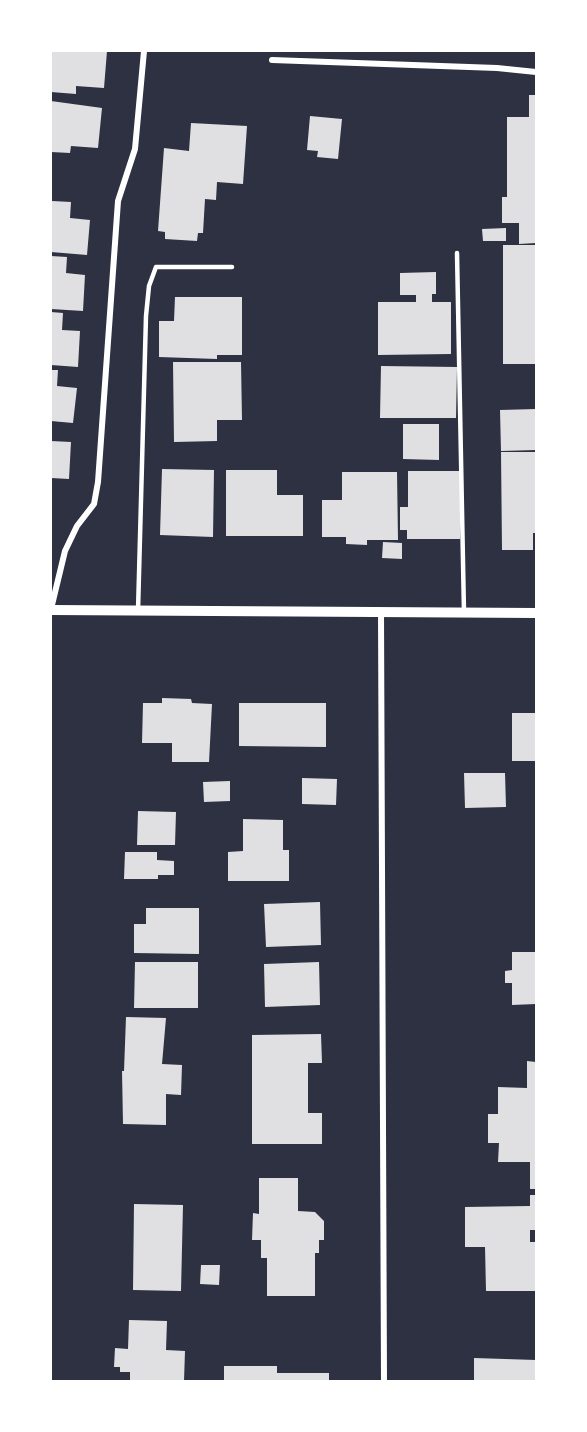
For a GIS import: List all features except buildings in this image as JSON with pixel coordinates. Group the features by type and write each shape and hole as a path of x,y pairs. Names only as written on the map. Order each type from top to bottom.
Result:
{"street":[{"path":"144,51 135,149 118,201 99,482 94,504 77,526 65,551 51,610 536,613"},
{"path":"272,60 497,68 536,72"},
{"path":"381,612 384,1381"}],"lane":[{"path":"457,253 464,613"},
{"path":"138,611 146,316 149,286 156,267 232,267"}]}
